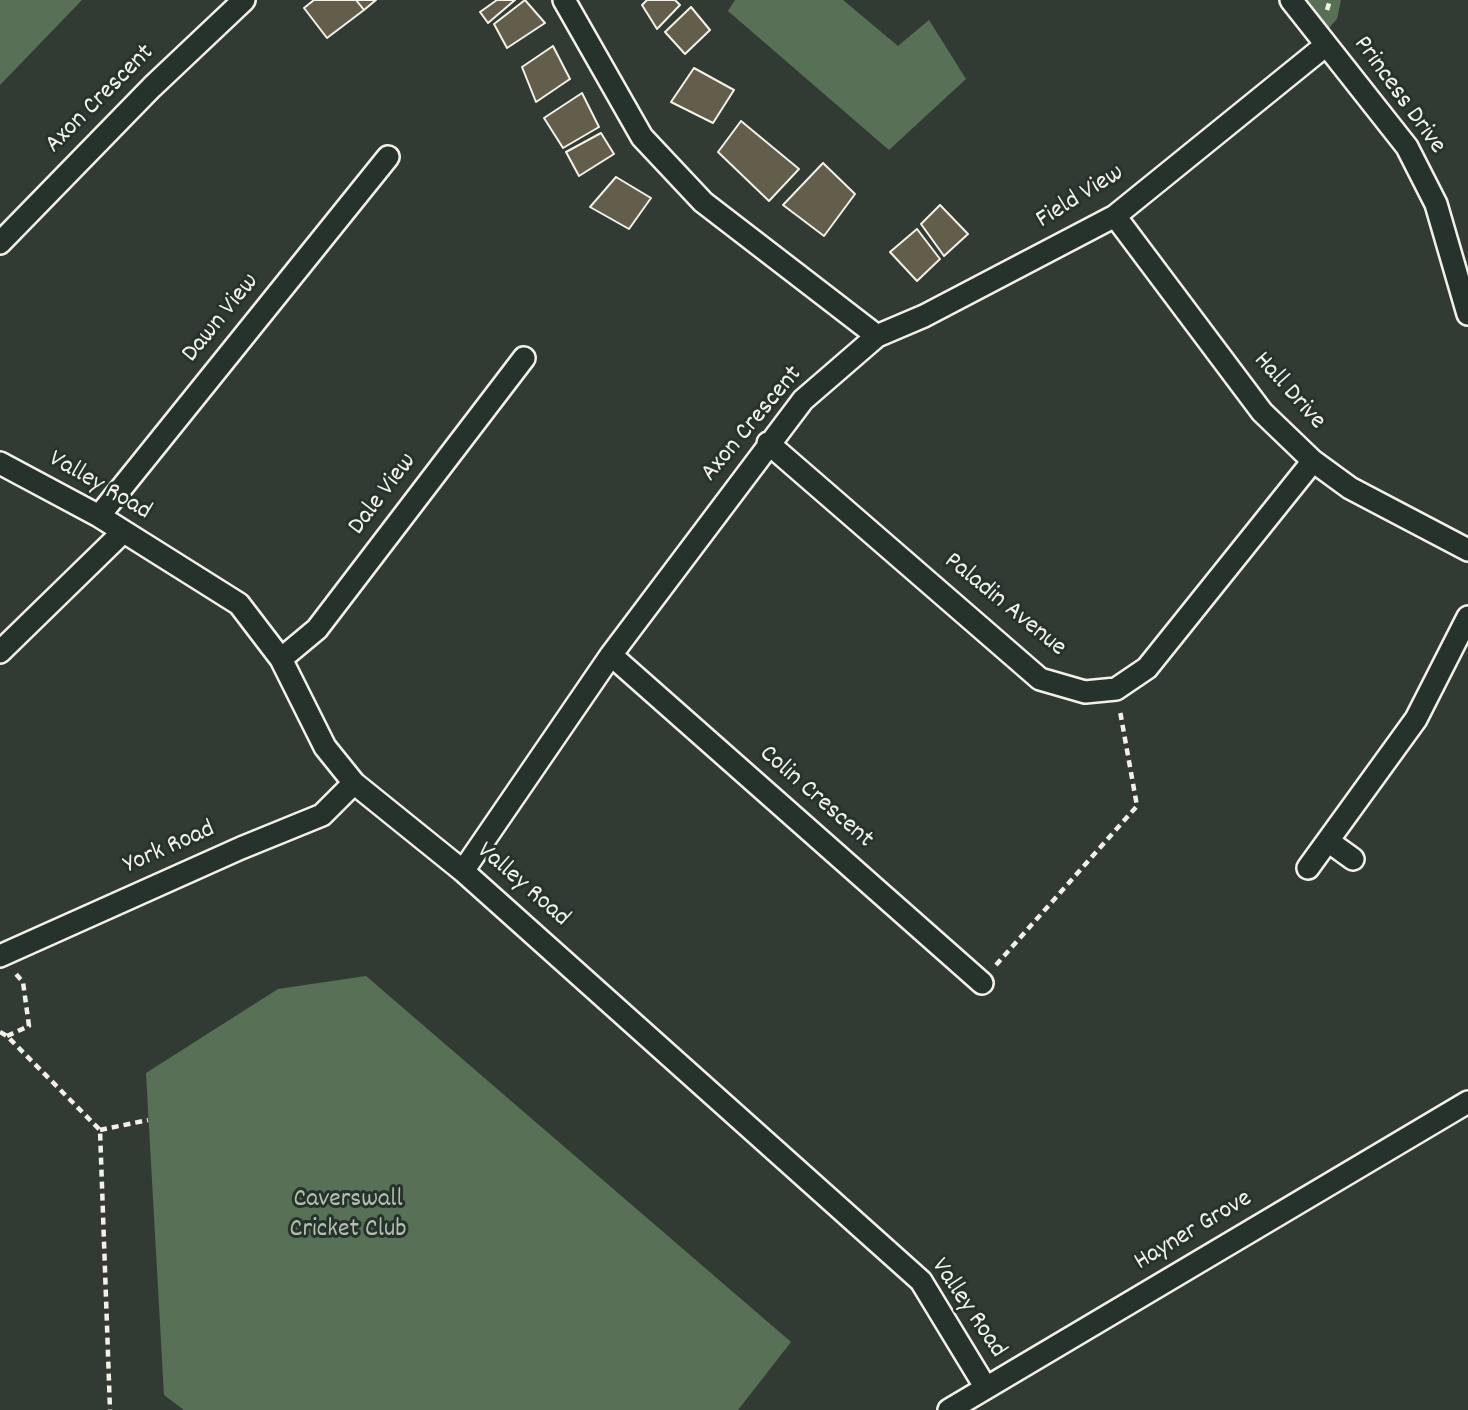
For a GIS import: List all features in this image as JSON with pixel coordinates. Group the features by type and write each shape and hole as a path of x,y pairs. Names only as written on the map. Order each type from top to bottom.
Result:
{"street":[{"name":"Axon Crescent","path":"0,243 152,87 244,0"},
{"path":"564,0 642,137 703,202 877,336"},
{"name":"Princess Drive","path":"1291,0 1407,147 1436,204 1468,314"},
{"name":"Field View","path":"877,336 924,316 1115,216 1326,45"},
{"name":"Dawn View","path":"99,516 388,157"},
{"name":"Hall Drive","path":"1115,216 1262,412 1313,461 1350,488 1468,550"},
{"name":"Axon Crescent","path":"463,871 611,655 768,443 803,400 877,336"},
{"name":"Dale View","path":"281,659 317,629 524,358"},
{"name":"Paladin Avenue","path":"768,443 1040,678 1085,692 1116,689"},
{"path":"1116,689 1147,668 1313,461"},
{"name":"Valley Road","path":"0,463 99,516 240,604 281,659 325,747 354,783 463,871 920,1281 986,1388"},
{"path":"0,652 123,532"},
{"path":"1308,868 1416,719 1468,617"},
{"name":"Colin Crescent","path":"611,655 982,983"},
{"name":"York Road","path":"4,961 241,848 321,815 354,783"},
{"path":"1328,841 1353,859"},
{"name":"Hayner Grove","path":"949,1410 1468,1102"}],"path":[{"path":"982,983 1007,950 1137,806 1116,689"},
{"path":"4,961 23,982 29,1026 7,1037"},
{"path":"0,1032 100,1130 110,1410"},
{"path":"100,1130 148,1120"}],"green space":[{"path":"0,0 82,0 0,85"},
{"path":"735,0 843,0 898,46 929,20 966,79 889,150 728,11"},
{"path":"1305,0 1341,0 1337,19 1329,28"},
{"name":"Caverswall Cricket Club","path":"366,976 791,1342 738,1410 184,1410 164,1395 146,1073 278,989"}],"building":[{"path":"314,0 356,0 364,10 327,38 304,8"},
{"path":"356,0 376,0 364,10"},
{"path":"497,0 515,0 488,23 480,12"},
{"path":"525,0 545,23 507,48 494,24"},
{"path":"647,0 675,0 680,5 657,29 642,5"},
{"path":"691,7 710,30 685,54 665,32"},
{"path":"553,46 570,79 536,102 522,67"},
{"path":"694,68 734,90 713,123 671,102"},
{"path":"582,93 599,127 563,148 544,118"},
{"path":"741,121 799,169 769,201 718,152"},
{"path":"601,133 614,154 579,176 566,152"},
{"path":"823,163 855,194 824,236 783,205"},
{"path":"616,177 651,198 629,229 590,207"},
{"path":"940,205 968,234 944,256 921,224"},
{"path":"917,229 940,259 917,281 890,252"}]}
